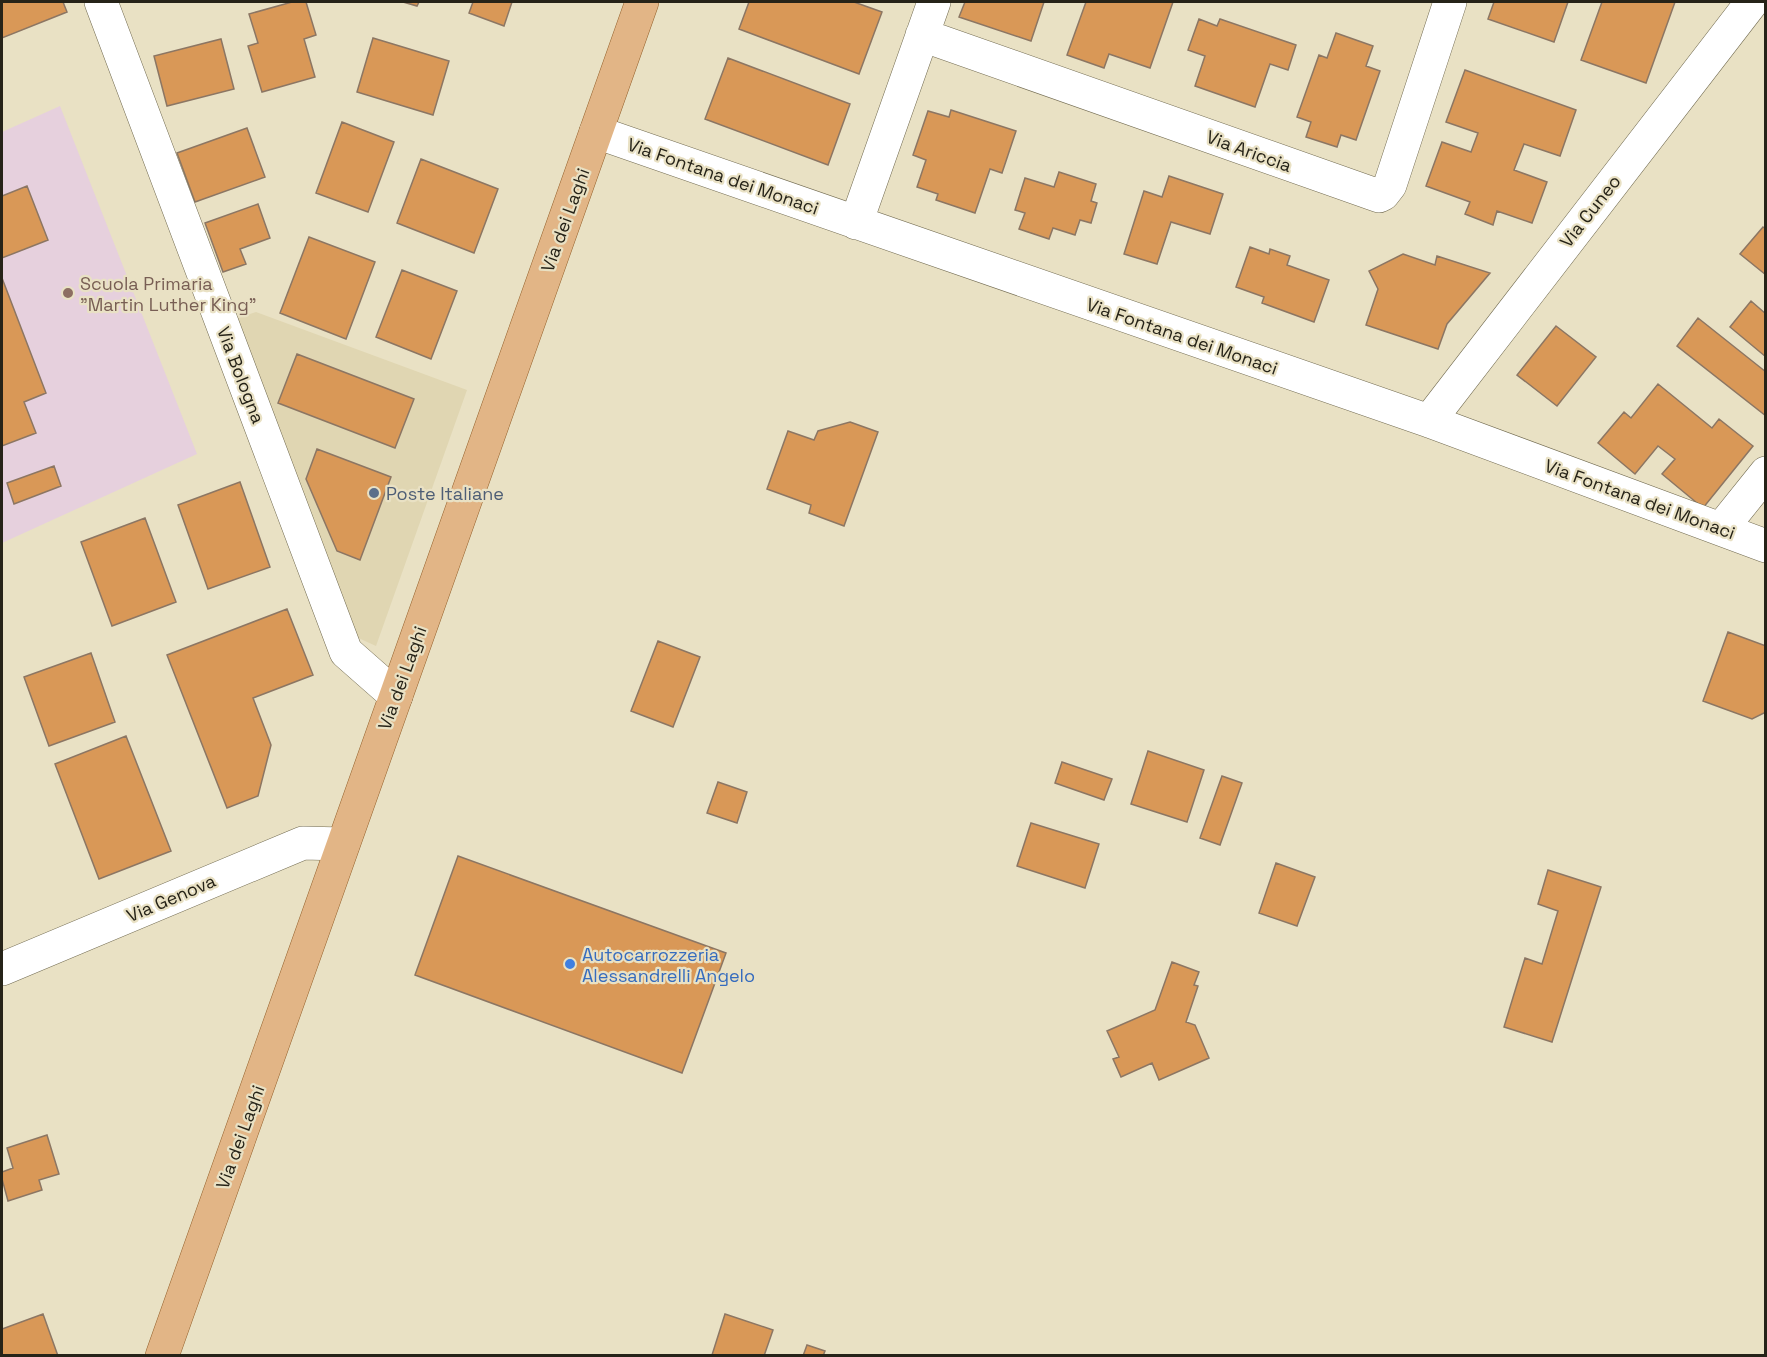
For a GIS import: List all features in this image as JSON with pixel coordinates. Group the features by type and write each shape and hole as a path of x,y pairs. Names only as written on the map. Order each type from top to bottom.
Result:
{"main road":[{"name":"Via dei Laghi","path":"162,1356 642,2"}],"street":[{"name":"Via Bologna","path":"101,2 346,652 396,696"},
{"path":"856,223 934,2"},
{"name":"Via Ariccia","path":"922,35 1379,196 1390,185 1450,2"},
{"name":"Via Cuneo","path":"1428,421 1752,2"},
{"name":"Via Fontana dei Monaci","path":"596,132 1428,421 1766,546"},
{"path":"1721,529 1766,472"},
{"name":"Via Genova","path":"2,969 303,843 343,844"}],"shaded area":[{"name":"Scuola Primaria \"Martin Luther King\"","path":"60,106 197,454 2,543 2,132"},
{"path":"256,312 467,390 376,646 354,636 232,320"}],"building":[{"path":"2,2 63,2 67,12 2,38"},
{"path":"292,2 306,2 316,35 304,39 315,77 262,92 248,46 258,43 249,14"},
{"path":"403,2 419,2 417,6"},
{"path":"473,2 512,2 504,26 469,13"},
{"path":"749,2 854,2 882,12 859,74 739,29"},
{"path":"965,2 1044,2 1031,41 959,17"},
{"path":"1086,2 1173,2 1150,68 1109,54 1104,68 1067,55"},
{"path":"1494,2 1568,2 1554,42 1488,19"},
{"path":"1602,2 1675,2 1646,83 1581,60"},
{"path":"1199,19 1217,26 1220,19 1296,45 1288,70 1270,64 1255,107 1195,86 1205,56 1188,50"},
{"path":"1336,33 1373,46 1366,66 1380,71 1356,140 1341,135 1337,147 1306,137 1311,122 1297,117 1319,55 1327,58"},
{"path":"373,38 449,61 433,115 357,92"},
{"path":"221,39 234,89 167,106 154,56"},
{"path":"728,58 850,104 828,165 705,119"},
{"path":"1465,70 1576,110 1560,156 1524,144 1514,170 1547,182 1532,223 1497,211 1493,225 1465,214 1470,202 1426,186 1442,142 1471,152 1478,133 1446,122"},
{"path":"951,110 1016,131 1002,173 990,169 975,213 936,200 938,194 917,187 926,160 913,155 928,111 949,117"},
{"path":"342,122 394,142 368,212 316,193"},
{"path":"247,128 265,177 195,202 177,153"},
{"path":"421,159 498,189 474,253 397,223"},
{"path":"1059,172 1096,184 1091,201 1097,203 1091,223 1080,220 1075,235 1053,228 1049,239 1019,229 1025,213 1015,210 1025,178 1054,187"},
{"path":"1169,176 1223,194 1210,234 1171,222 1157,264 1124,254 1144,191 1162,197"},
{"path":"27,186 48,240 2,258 2,196"},
{"path":"258,204 270,238 240,249 246,264 223,272 205,223"},
{"path":"1763,227 1766,229 1766,275 1740,254"},
{"path":"309,237 375,262 346,339 280,313"},
{"path":"1250,247 1269,254 1270,249 1290,256 1287,265 1329,280 1314,322 1262,303 1264,297 1236,287"},
{"path":"1403,254 1435,265 1437,256 1490,273 1447,324 1438,349 1366,325 1378,289 1369,271"},
{"path":"402,270 457,291 431,359 376,337"},
{"path":"2,278 46,393 24,402 36,433 2,446"},
{"path":"1751,301 1766,314 1766,357 1730,327"},
{"path":"1698,318 1766,372 1766,416 1677,346"},
{"path":"1556,326 1596,357 1557,406 1517,375"},
{"path":"297,354 414,399 395,448 278,403"},
{"path":"1658,384 1712,428 1719,419 1753,446 1703,508 1662,474 1675,459 1658,446 1635,474 1598,443 1624,412 1631,418"},
{"path":"850,422 878,432 844,526 809,513 811,505 767,489 788,431 814,440 818,431"},
{"path":"317,449 391,477 360,560 337,551 306,479"},
{"path":"54,466 61,486 14,504 7,483"},
{"path":"240,482 270,567 208,589 178,505"},
{"path":"145,518 176,602 112,626 81,542"},
{"path":"287,609 313,675 253,698 271,745 258,796 227,808 167,655"},
{"path":"1728,632 1766,646 1766,712 1752,719 1703,701"},
{"path":"658,641 700,657 673,727 631,711"},
{"path":"91,653 115,722 49,746 24,677"},
{"path":"126,736 171,851 99,879 55,764"},
{"path":"1148,751 1204,770 1187,822 1131,804"},
{"path":"1062,762 1112,779 1104,800 1055,783"},
{"path":"1222,776 1242,783 1220,845 1200,838"},
{"path":"718,782 747,792 737,823 707,813"},
{"path":"1031,823 1099,844 1085,888 1017,866"},
{"name":"Autocarrozzeria Alessandrelli Angelo","path":"458,856 726,953 682,1073 415,975"},
{"path":"1276,863 1315,877 1297,926 1259,913"},
{"path":"1548,870 1601,887 1552,1042 1504,1027 1525,958 1542,964 1558,911 1538,904"},
{"path":"1172,962 1199,972 1194,985 1198,986 1186,1022 1195,1025 1209,1058 1159,1080 1152,1063 1121,1077 1113,1059 1119,1057 1107,1031 1155,1010"},
{"path":"47,1135 59,1174 39,1180 42,1190 8,1201 2,1172 13,1168 7,1148"},
{"path":"43,1314 58,1356 2,1356 2,1329"},
{"path":"725,1314 773,1330 764,1356 712,1355"},
{"path":"807,1345 825,1351 823,1356 803,1356"}],"place":[{"name":"Scuola Primaria \"Martin Luther King\"","path":"68,293"},
{"name":"Poste Italiane","path":"374,493"},
{"name":"Autocarrozzeria Alessandrelli Angelo","path":"570,964"}]}
